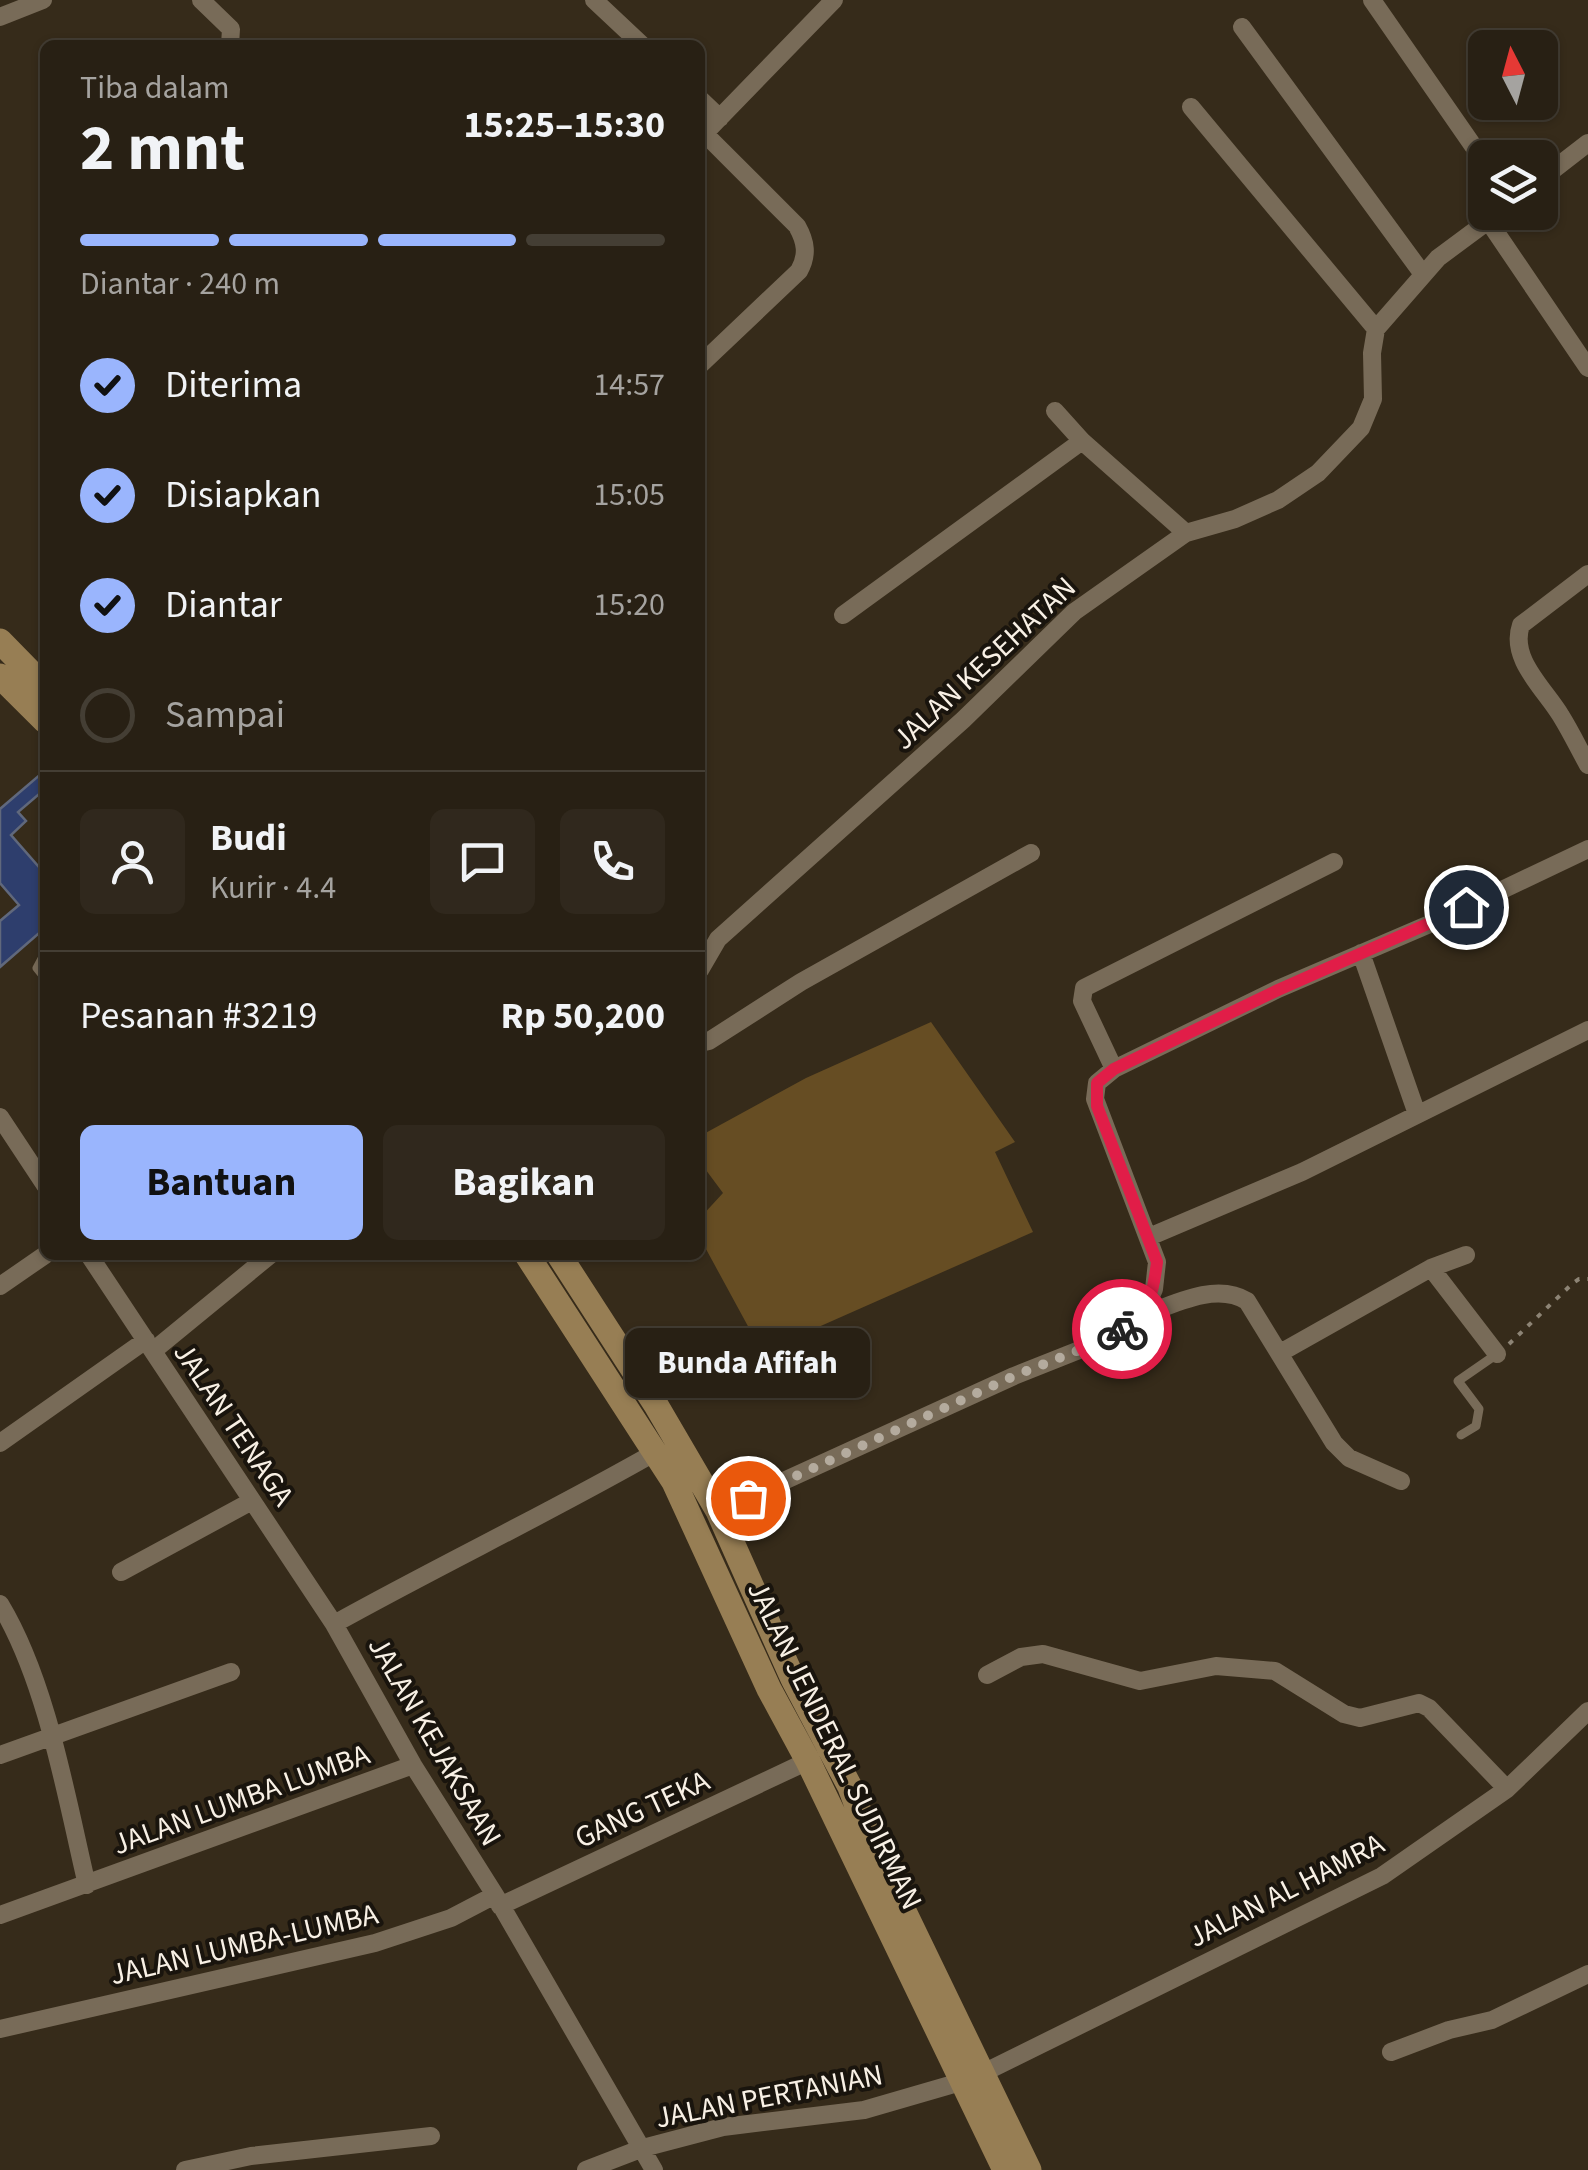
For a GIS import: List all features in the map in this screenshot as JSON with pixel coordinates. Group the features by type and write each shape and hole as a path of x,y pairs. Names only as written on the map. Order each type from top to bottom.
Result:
{"street":[{"path":"0,17 43,0"},
{"path":"201,0 231,29 230,40"},
{"path":"594,0 637,40"},
{"path":"705,133 834,0"},
{"path":"1372,0 1469,140"},
{"path":"1242,28 1422,274"},
{"path":"705,104 720,118"},
{"path":"1191,108 1376,329 1422,274 1478,230"},
{"path":"705,139 797,226 805,253 799,271 705,360"},
{"path":"1558,166 1588,143"},
{"path":"1503,230 1587,364"},
{"name":"JALAN KESEHATAN","path":"705,962 718,940 964,720 1074,612 1186,534 1236,519 1278,500 1318,472 1361,428 1373,399 1376,329"},
{"path":"1055,411 1082,441 1186,534"},
{"path":"844,614 1082,441"},
{"path":"1588,574 1530,616 1521,625 1518,642 1528,668 1560,713 1588,765"},
{"path":"0,641 40,682"},
{"path":"0,676 40,716"},
{"path":"1142,1316 1154,1289 1157,1262 1095,1098 1097,1083 1114,1069 1588,849"},
{"path":"705,1041 801,982 1031,853"},
{"path":"1114,1069 1082,1001 1084,988 1334,862"},
{"path":"1361,954 1417,1114"},
{"path":"1149,1237 1302,1172 1588,1030"},
{"path":"3,1119 40,1177"},
{"path":"1280,1353 1431,1268 1466,1255"},
{"path":"0,1286 40,1258"},
{"name":"JALAN TENAGA","path":"93,1260 334,1624"},
{"path":"0,1443 149,1345 263,1260"},
{"name":"JALAN JENDERAL SUDIRMAN","path":"530,1260 654,1452 781,1684 850,1787 972,2078 1006,2170"},
{"name":"JALAN JENDERAL SUDIRMAN","path":"561,1260 656,1405 718,1511 808,1761 972,2078 1029,2170"},
{"path":"1431,1268 1497,1354"},
{"path":"718,1511 1014,1376 1107,1339 1142,1316 1187,1300 1234,1293 1246,1300 1334,1443 1349,1458 1401,1481"},
{"name":"JALAN KEJAKSAAN","path":"654,1452 562,1506 487,1540 334,1624 413,1765 497,1900 654,2170"},
{"path":"122,1572 252,1501"},
{"path":"0,1604 15,1629 52,1737 87,1885"},
{"path":"987,1675 1021,1657 1043,1654 1140,1681 1216,1666 1276,1671 1344,1714 1360,1718 1419,1703 1507,1789"},
{"path":"0,1756 231,1672"},
{"name":"JALAN AL HAMRA","path":"972,2078 1382,1876 1439,1840 1507,1789 1588,1711"},
{"name":"GANG TEKA","path":"497,1900 808,1761"},
{"name":"JALAN LUMBA LUMBA","path":"0,1915 413,1765"},
{"name":"JALAN LUMBA-LUMBA","path":"0,2029 375,1943 497,1900"},
{"path":"1390,2052 1449,2030 1492,2020 1588,1974"},
{"name":"JALAN PERTANIAN","path":"586,2170 643,2148 723,2127 864,2110 972,2078"},
{"path":"185,2170 251,2156 431,2136"}],"lane":[{"path":"1460,1435 1476,1426 1478,1408 1458,1381 1497,1354"}],"path":[{"path":"1497,1354 1579,1278 1588,1279"}],"shaded area":[{"path":"931,1022 1015,1142 995,1152 1033,1232 762,1352 705,1247 705,1213 723,1193 705,1169 705,1133 806,1078"}],"building":[{"path":"40,775 40,793 18,812 26,821 11,835 40,868 40,932 0,967 0,921 19,905 0,883 0,809"}],"way so far":[{"path":"748,1498 1122,1329"}],"place":[{"name":"Bunda Afifah","path":"748,1498"}],"route":[{"path":"1122,1329 1142,1316 1154,1289 1157,1262 1097,1106 1097,1083 1114,1069 1278,990 1466,907"}]}
